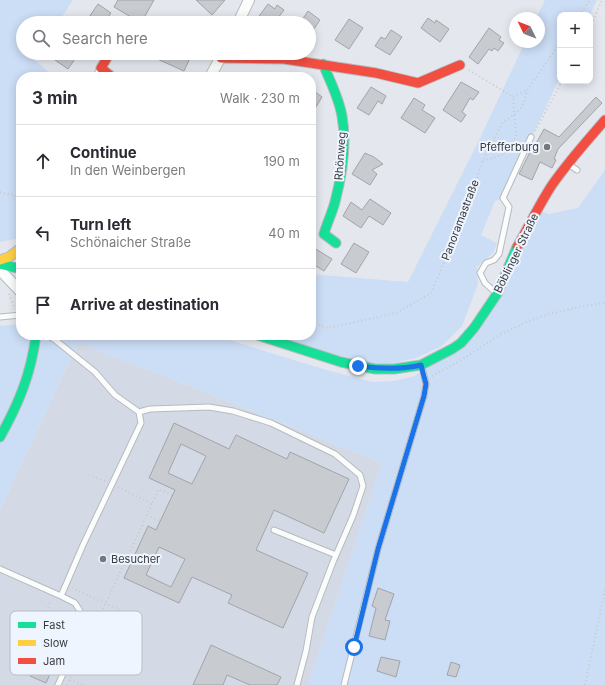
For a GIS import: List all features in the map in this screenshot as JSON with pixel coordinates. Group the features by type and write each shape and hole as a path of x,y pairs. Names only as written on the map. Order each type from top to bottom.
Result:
{"street":[{"path":"241,16 249,0"},
{"path":"106,60 101,68 106,72"},
{"path":"213,72 220,60"},
{"path":"292,60 376,73 418,83 460,65"},
{"name":"Rhönweg","path":"323,64 340,109 344,136 342,169 335,202 324,234 336,243"},
{"name":"Böblinger Straße","path":"420,370 461,343 474,328 497,294 517,248 553,184 605,120"},
{"path":"0,260 9,257 16,252"},
{"path":"0,264 16,268"},
{"path":"0,270 16,287"},
{"path":"0,437 20,401 30,373 35,352 36,340"},
{"path":"272,340 340,362 358,366 375,369 420,370"}],"lane":[{"path":"98,72 101,68"},
{"path":"497,294 485,283 480,273 486,263 494,260 499,254 509,207 503,198 531,137"},
{"path":"568,164 577,170"},
{"path":"0,317 16,315"},
{"path":"54,340 95,372 115,395 139,412 141,422 83,545 61,596"},
{"path":"344,685 378,549 424,396 426,384 420,370"},
{"path":"139,412 150,409 209,408 233,411 271,423 335,454 360,474 363,486 353,516 312,617 306,651 297,685"},
{"path":"274,530 336,555"},
{"path":"0,569 75,603 80,611"},
{"path":"58,685 62,676"}],"path":[{"path":"581,12 590,0"},
{"path":"593,21 602,0"},
{"name":"Panoramastraße","path":"316,324 328,328 396,313 431,293 466,210 482,162 502,122 515,114 522,107 528,89 557,47"},
{"path":"460,65 513,97"},
{"path":"531,137 560,84"},
{"path":"513,97 528,89"},
{"path":"482,162 504,154 516,137 513,97"},
{"path":"0,192 16,196"},
{"path":"6,290 16,309"},
{"path":"420,370 463,359 501,334 548,314 579,307 605,304"},
{"path":"89,475 152,504"},
{"path":"101,611 159,489 172,495"},
{"path":"147,515 160,521"},
{"path":"585,685 605,590"},
{"path":"91,597 120,610"},
{"path":"67,685 72,675"},
{"path":"62,676 83,685"}],"shaded area":[{"path":"0,0 73,0 63,16 16,16 16,60 35,60 48,72 16,72 16,239 0,242"},
{"path":"545,0 597,0 591,12 557,12 557,83 503,198 495,201 481,235 497,243 493,253 477,267 478,284 462,326 442,346 416,358 394,363 372,364 323,351 291,340 316,340 316,274 408,282 481,136 522,48 545,48 545,12 539,12"},
{"path":"605,170 605,685 308,685 382,463 79,343 0,509 0,326 16,324 16,340 229,340 323,369 372,382 394,381 415,376 443,354 497,294 537,210 549,214 578,208"},
{"path":"79,343 382,463 308,685 0,685 0,509"}],"building":[{"path":"118,0 154,0 145,16 129,16 114,7"},
{"path":"196,0 225,0 212,15"},
{"path":"98,4 111,13 109,16 90,16"},
{"path":"268,4 275,9 277,5 284,10 279,16 259,16"},
{"path":"308,11 315,16 305,16"},
{"path":"316,17 320,20 316,26"},
{"path":"428,18 435,23 436,20 449,29 440,42 421,28"},
{"path":"349,19 363,28 349,49 335,40"},
{"path":"489,28 501,37 499,40 504,43 498,51 494,48 492,51 489,49 478,64 469,57"},
{"path":"391,30 402,37 390,55 375,46 381,37 385,39"},
{"path":"55,60 74,60 68,69"},
{"path":"160,60 189,60 184,71"},
{"path":"461,82 479,92 473,100 470,98 462,112 466,115 461,122 443,110"},
{"path":"371,87 386,96 382,104 378,101 369,115 357,108"},
{"path":"316,93 322,97 316,107"},
{"path":"596,97 602,103 558,149 554,159 556,160 552,168 540,162 532,180 519,174 532,148 533,149 544,129 559,137"},
{"path":"414,98 425,105 422,110 435,118 425,133 401,118"},
{"path":"365,153 374,157 383,164 372,170 377,174 370,185 352,174"},
{"path":"370,199 391,213 383,225 369,216 361,228 343,216 351,202 362,210"},
{"path":"354,243 369,252 356,273 341,264"},
{"path":"316,249 332,259 324,271 316,266"},
{"path":"174,423 229,449 236,435 287,459 290,452 349,479 324,533 274,510 256,550 308,573 283,628 228,603 232,595 192,577 179,603 124,578 148,526 156,530 175,490 149,478","holes":["181,444 206,456 192,484 168,473","159,547 185,559 171,587 146,575"]},
{"path":"378,588 394,594 385,620 390,621 385,640 369,636 376,608 372,606"},
{"path":"211,645 281,677 277,685 250,685 227,675 223,685 193,685"},
{"path":"381,657 400,661 396,677 377,671"},
{"path":"451,662 460,665 456,677 447,675"},
{"path":"30,675 50,675 46,683"}],"traffic: fast":[{"path":"323,64 339,103 344,137 340,181 334,206 324,234 336,243"},
{"path":"273,340 341,362 375,369 394,369 421,365 461,343 474,328 497,294 517,247"},
{"path":"0,264 16,268"},
{"path":"0,437 23,388 31,363 35,340"}],"traffic: slow":[{"path":"0,260 9,257 16,252"}],"traffic: jam":[{"path":"106,60 101,68 106,72"},
{"path":"291,60 376,73 418,83 460,65"},
{"path":"517,247 552,185 605,120"}],"place":[{"name":"Pfefferburg","path":"547,147"},
{"name":"Besucher","path":"103,559"}],"route":[{"path":"354,647 378,549 424,396 426,384 421,365 394,369 375,369 358,366"}]}
